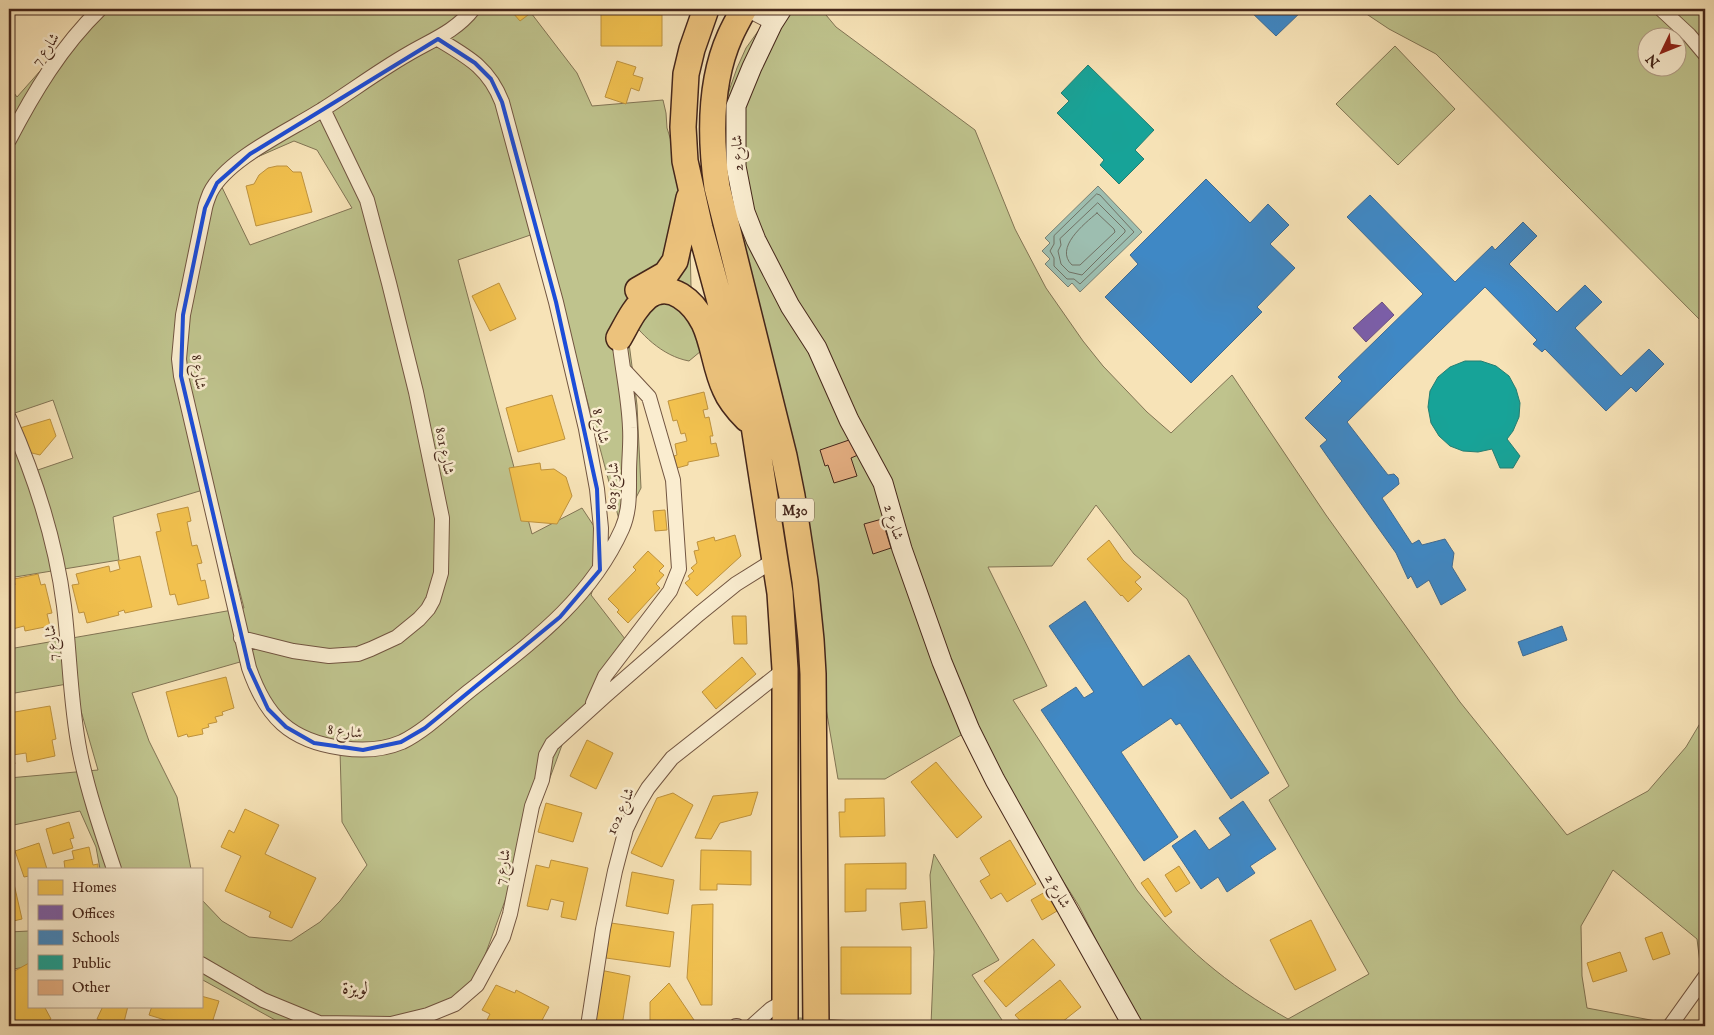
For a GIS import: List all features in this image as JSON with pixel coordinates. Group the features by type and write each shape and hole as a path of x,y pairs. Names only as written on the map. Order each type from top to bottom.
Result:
{"highway":[{"name":"M30","path":"706,9 686,74 683,127 685,161 690,191 754,426 776,559 784,635 785,669 785,1026"},
{"name":"M30","path":"746,9 729,37 716,87 712,134 713,162 717,187 786,464 799,534 805,581 812,640 813,674 816,1026"},
{"path":"619,338 621,313 630,298 646,284 666,274 675,261 690,191"},
{"path":"619,338 634,311 648,296 664,291 686,298 704,323 718,370 732,404 754,426"}],"street":[{"name":"شارع 7","path":"9,140 48,71 85,24 100,9"},
{"name":"شارع 8","path":"438,39 459,52 486,73 496,87 502,102 556,302 586,429 597,489 600,518 600,570 583,593 560,617 425,728 401,742 375,749 352,750 314,743 296,735 268,709 255,685 241,638 181,376 180,340 183,316 196,245 210,193 227,171 250,154 409,54 438,39 458,25 473,9"},
{"path":"746,9 778,13"},
{"path":"1660,9 1689,35 1705,54"},
{"name":"شارع 2","path":"778,13 736,106 736,166 745,212 756,240 790,306 817,348 849,420 882,484 902,549 942,662 970,730 999,787 1133,1026"},
{"name":"شارع 801","path":"241,638 293,651 329,656 358,654 371,650 397,637 419,619 433,600 441,573 442,518 416,392 389,283 367,200 323,109"},
{"name":"شارع 803","path":"600,570 622,528 628,511 630,429 619,338"},
{"path":"590,710 605,676 670,591 679,569 673,480 649,397 622,369"},
{"name":"شارع 7","path":"9,418 31,475 52,544 64,607 74,721 80,753 88,787 114,868"},
{"name":"شارع 7","path":"202,965 263,1000 316,1025 391,1024 413,1019 455,1004 477,985 495,953 510,914 532,806 542,780 548,751 557,739 721,596 751,574 776,559"},
{"name":"شارع 102","path":"588,1026 603,929 615,871 626,829 636,808 652,782 672,758 785,669"},
{"path":"1670,1026 1705,977"},
{"path":"752,1026 771,1008 784,1000"}],"highlighted area":[{"path":"438,39 475,63 491,79 502,102 556,302 597,489 600,570 560,617 425,728 401,742 363,750 314,743 286,727 268,709 249,668 181,376 183,315 205,208 217,183 250,154"}],"green space":[{"path":"95,9 528,9 577,73 592,106 663,100 690,243 691,286 701,351 689,361 670,354 652,343 625,312 637,405 641,488 621,527 542,231 458,260 532,534 582,508 607,546 591,595 632,648 562,745 473,988 434,1019 420,1026 286,1026 202,980 202,900 222,921 249,937 291,941 320,922 340,901 367,865 342,822 340,750 310,743 250,687 240,662 132,693 149,741 177,797 191,868 100,868 96,847 80,811 9,826 9,778 98,770 73,683 9,694 9,649 244,608 213,487 113,517 119,560 9,578 9,424 26,474 73,458 53,400 9,415 9,86 17,97","holes":["294,141 317,150 352,208 250,245 216,175"]},
{"path":"774,9 821,9 836,27 975,130 1015,229 1046,288 1103,366 1147,412 1171,433 1232,375 1326,515 1460,702 1567,835 1648,791 1686,747 1705,715 1705,988 1703,987 1697,939 1613,870 1581,926 1582,976 1587,1008 1676,1026 1139,1026 1079,906 968,731 885,779 838,779 789,490 726,233 723,108 746,48","holes":["1096,505 1134,554 1187,599 1289,786 1269,800 1369,974 1288,1019 1225,978 1170,929 1137,890 1013,700 1047,686 988,567 1052,566"]},
{"path":"1359,9 1705,9 1705,325 1436,54 1389,29"},
{"path":"1395,46 1455,109 1398,165 1336,104"},
{"path":"934,854 999,960 972,975 1006,1026 791,1026 799,1018 931,1025 934,952 930,875"},
{"path":"28,931 28,966 9,970 9,932"}],"water":[{"path":"1098,186 1142,232 1080,292 1072,283 1068,287 1045,264 1050,259 1042,251 1050,243 1045,238"}],"building: Homes":[{"path":"519,9 530,9 532,12 520,21 513,13"},
{"path":"601,14 662,15 662,46 601,46"},
{"path":"617,61 636,67 633,75 643,78 639,91 631,88 626,104 605,97"},
{"path":"287,166 293,172 301,172 312,212 256,226 246,186 254,184 259,175 268,168"},
{"path":"499,283 516,319 490,331 472,296"},
{"path":"704,392 708,409 703,410 705,418 709,417 713,436 710,436 711,444 716,443 719,456 688,462 688,465 677,468 674,456 677,455 675,444 687,441 685,433 681,434 677,420 673,421 668,401"},
{"path":"552,395 565,439 518,452 506,408"},
{"path":"50,419 56,436 40,455 28,452 20,428"},
{"path":"540,463 541,470 554,469 566,477 572,496 557,524 521,521 509,468"},
{"path":"188,507 191,521 187,522 192,546 197,545 202,563 197,564 201,581 205,580 209,598 178,605 175,594 170,595 156,532 161,531 157,514"},
{"path":"665,510 667,530 655,531 653,511"},
{"path":"735,535 741,556 697,596 685,583 690,579 688,576 694,571 691,568 697,563 694,551 699,550 697,542 714,537 715,541"},
{"path":"1109,540 1123,560 1141,577 1135,582 1142,589 1128,602 1087,559"},
{"path":"648,551 664,566 659,571 664,575 656,584 660,588 628,623 608,599 636,570 633,567"},
{"path":"140,556 152,607 125,613 124,610 118,612 119,615 87,623 84,612 79,613 72,585 79,584 76,574 109,566 110,572 120,569 118,561"},
{"path":"38,574 41,585 45,584 52,613 47,614 50,626 25,631 24,626 9,630 9,586 15,585 14,579"},
{"path":"732,616 746,616 747,644 734,644"},
{"path":"742,657 756,674 716,709 702,692"},
{"path":"226,677 234,708 222,712 223,715 215,717 217,722 208,724 209,727 202,729 203,734 188,737 187,734 178,737 166,692"},
{"path":"50,706 56,739 52,740 55,756 27,762 26,753 13,755 15,764 9,765 9,713"},
{"path":"587,740 613,753 596,789 570,776"},
{"path":"936,762 982,817 957,838 911,782"},
{"path":"758,792 751,815 720,823 711,839 695,838 713,796"},
{"path":"673,793 693,805 662,867 631,853 657,798"},
{"path":"884,798 885,836 840,837 839,812 845,812 845,799"},
{"path":"546,803 582,813 573,842 538,832"},
{"path":"245,809 279,825 265,854 316,878 292,928 269,917 271,912 225,891 241,856 221,847 229,830 234,833"},
{"path":"69,822 74,838 70,839 73,848 53,854 46,829"},
{"path":"1010,840 1036,884 1007,902 1001,893 991,899 980,881 990,875 980,858"},
{"path":"39,843 47,868 28,868 28,876 24,877 15,851"},
{"path":"89,847 93,865 98,864 98,868 65,868 64,861 74,859 72,851"},
{"path":"701,850 751,851 751,885 717,884 717,890 700,890"},
{"path":"551,860 588,868 576,920 561,917 564,902 551,899 548,910 527,906 536,865 549,868"},
{"path":"9,862 22,919 9,922"},
{"path":"906,863 906,889 866,889 866,911 845,912 845,864"},
{"path":"1179,866 1190,883 1176,892 1165,875"},
{"path":"632,872 674,880 668,914 626,906"},
{"path":"1148,878 1172,912 1165,917 1141,883"},
{"path":"1045,892 1057,911 1042,920 1031,900"},
{"path":"925,901 927,928 902,930 900,903"},
{"path":"713,904 712,1005 701,1005 687,978 692,905"},
{"path":"1311,920 1336,970 1295,990 1270,940"},
{"path":"611,923 674,932 670,967 606,958"},
{"path":"1662,932 1670,954 1653,960 1645,938"},
{"path":"1033,939 1055,965 1006,1007 984,981"},
{"path":"841,947 911,947 911,994 841,994"},
{"path":"1620,952 1627,971 1593,982 1587,963"},
{"path":"28,964 28,1008 45,1008 51,1019 38,1026 9,1026 9,974"},
{"path":"600,970 630,976 622,1026 591,1020"},
{"path":"1060,980 1081,1007 1057,1026 1025,1026 1015,1015"},
{"path":"669,983 694,1020 685,1026 644,1026 650,1021 650,1002"},
{"path":"496,985 515,993 516,990 549,1007 539,1026 499,1026 487,1020 490,1014 482,1010"},
{"path":"202,996 219,1001 211,1026 184,1026 149,1015 151,1008 202,1008"},
{"path":"102,1008 128,1008 123,1026 97,1019"}],"building: Offices":[{"path":"1382,302 1394,315 1366,342 1353,328"}],"building: Schools":[{"path":"1248,9 1304,9 1276,36"},
{"path":"1206,179 1250,223 1268,204 1289,225 1270,244 1295,268 1257,307 1262,312 1191,383 1105,297 1138,264 1130,255"},
{"path":"1370,195 1455,282 1492,246 1495,250 1523,222 1537,236 1509,264 1557,312 1585,285 1602,302 1575,328 1621,376 1649,349 1664,364 1636,392 1631,387 1606,411 1545,349 1542,352 1533,344 1537,340 1485,287 1347,422 1388,475 1394,474 1398,478 1399,484 1382,498 1412,544 1419,540 1422,545 1445,539 1454,553 1452,567 1466,590 1441,605 1429,580 1417,588 1411,576 1408,579 1396,553 1320,446 1327,440 1305,418 1342,381 1338,377 1423,294 1347,217"},
{"path":"1085,601 1143,687 1189,655 1269,773 1231,799 1180,723 1176,725 1171,718 1121,752 1178,837 1144,861 1041,710 1076,687 1084,698 1094,692 1049,626"},
{"path":"1562,626 1567,640 1523,656 1518,642"},
{"path":"1243,801 1276,849 1250,866 1255,873 1227,892 1218,877 1201,889 1172,846 1195,830 1209,850 1231,835 1219,818"}],"building: Public":[{"path":"1088,65 1154,130 1135,150 1144,159 1119,184 1100,165 1104,160 1057,113 1069,101 1061,93"},
{"path":"1465,361 1481,361 1496,366 1509,376 1516,389 1520,403 1519,417 1507,439 1520,456 1513,468 1500,468 1492,449 1478,452 1463,451 1450,446 1439,436 1431,423 1428,407 1430,391 1438,377 1450,367"}],"building: Other":[{"path":"852,439 858,455 851,458 857,476 834,483 828,465 825,466 820,450"},
{"path":"882,519 891,548 873,554 864,524"}],"district":[{"name":"لويزة","path":"355,988"}]}
